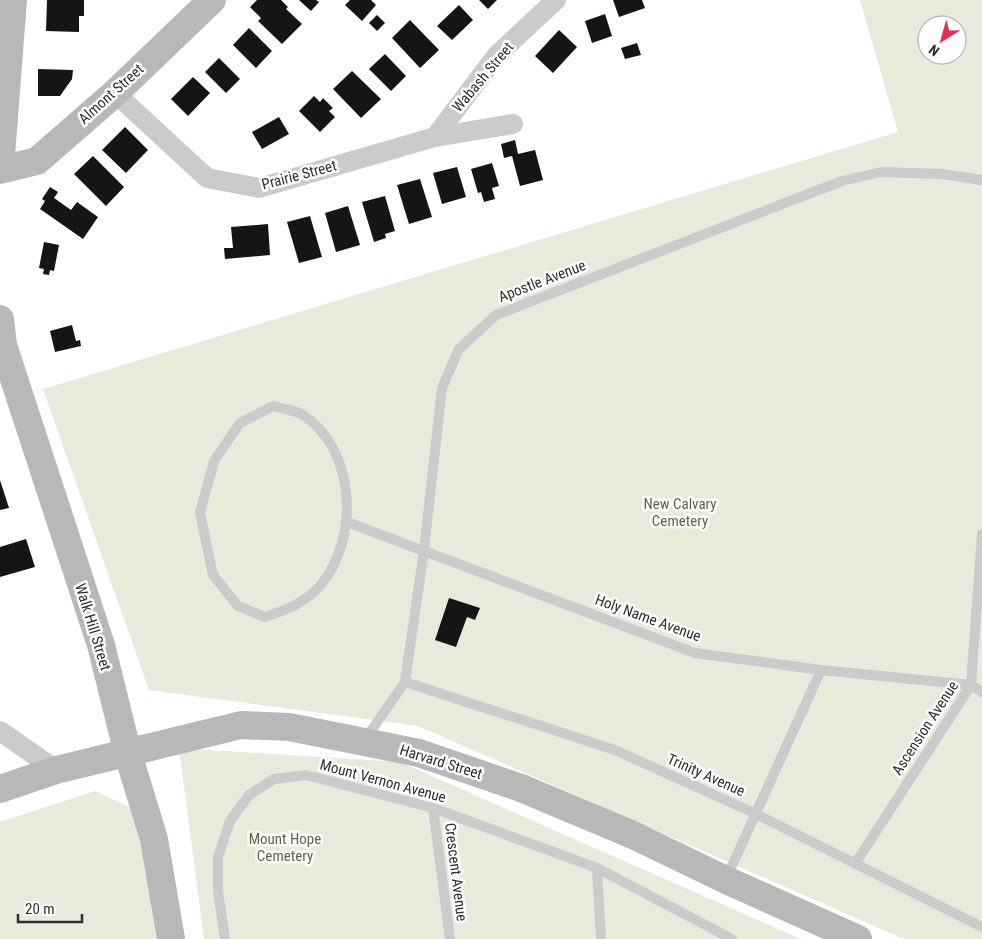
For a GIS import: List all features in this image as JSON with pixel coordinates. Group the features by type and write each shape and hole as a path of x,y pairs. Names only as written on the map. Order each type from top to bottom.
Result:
{"main road":[{"path":"0,169 13,0"},
{"name":"Almont Street","path":"0,169 37,161 115,93 212,0"},
{"name":"Walk Hill Street","path":"0,319 3,345 101,645 128,754 154,839 171,939"},
{"name":"Harvard Street","path":"0,789 56,770 241,725 289,727 420,753 521,788 633,834 726,880 858,939"}],"street":[{"name":"Wabash Street","path":"435,137 497,55 556,0"},
{"name":"Prairie Street","path":"115,93 207,178 259,188 435,137 513,124"},
{"path":"0,731 56,770"}],"lane":[{"name":"Apostle Avenue","path":"363,742 405,682 424,550 442,388 459,349 496,315 842,181 881,172 942,174 982,180"},
{"path":"273,406 302,414 329,438 344,476 347,522 337,556 320,585 295,607 265,617 238,606 214,575 200,513 214,462 240,423 273,406"},
{"name":"Holy Name Avenue","path":"347,522 695,652 821,670 971,685 982,692"},
{"name":"Ascension Avenue","path":"855,864 971,685 982,534"},
{"path":"726,880 754,813 821,670"},
{"name":"Trinity Avenue","path":"405,682 615,750 754,813 982,927"},
{"name":"Mount Vernon Avenue","path":"225,939 218,890 218,857 230,821 249,795 274,779 306,775 433,808 598,868 732,939"},
{"name":"Crescent Avenue","path":"433,808 450,939"},
{"path":"598,868 601,939"}],"green space":[{"name":"New Calvary Cemetery","path":"860,0 982,0 982,939 904,939 418,726 149,690 43,389 898,132"},
{"name":"Mount Hope Cemetery","path":"179,748 400,762 801,939 204,939"},
{"path":"95,791 139,812 156,939 0,939 0,822"}],"building":[{"path":"47,0 84,0 84,16 79,16 79,32 46,31"},
{"path":"257,0 281,0 288,7 286,9 302,24 282,44 258,21 261,18 250,7"},
{"path":"299,0 316,0 319,2 311,11"},
{"path":"350,0 371,0 376,5 362,21 345,5"},
{"path":"479,0 497,0 488,9"},
{"path":"613,0 642,0 645,8 619,17"},
{"path":"459,5 473,20 452,40 437,26"},
{"path":"605,14 612,36 592,43 585,21"},
{"path":"377,15 385,23 377,31 369,23"},
{"path":"410,20 439,50 420,68 392,38"},
{"path":"249,28 272,51 256,68 233,45"},
{"path":"559,30 577,47 553,73 535,56"},
{"path":"637,43 641,55 625,59 621,48"},
{"path":"385,54 406,76 391,91 369,69"},
{"path":"219,58 240,79 226,93 205,72"},
{"path":"38,69 73,70 72,79 60,96 38,96"},
{"path":"352,71 381,99 361,118 333,89"},
{"path":"193,77 210,93 188,116 171,99"},
{"path":"314,96 320,102 323,98 333,108 329,111 335,117 320,132 299,111"},
{"path":"279,117 289,134 262,149 252,132"},
{"path":"125,127 148,150 126,173 102,150"},
{"path":"515,140 518,154 535,150 543,180 520,186 512,156 504,158 501,144"},
{"path":"93,156 124,187 106,206 74,174"},
{"path":"492,163 499,186 492,188 495,199 484,202 481,192 478,193 471,169"},
{"path":"457,167 466,197 442,204 433,173"},
{"path":"420,179 432,217 409,224 397,185"},
{"path":"50,187 58,192 54,198 71,210 77,202 98,217 83,239 40,209 45,201 42,199"},
{"path":"385,196 395,231 385,234 386,238 374,242 362,202"},
{"path":"348,206 360,245 336,252 325,213"},
{"path":"310,216 322,257 299,263 287,222"},
{"path":"268,224 270,255 225,259 224,248 233,248 231,227"},
{"path":"44,242 59,245 54,271 50,270 49,275 43,274 44,269 39,268"},
{"path":"72,325 76,341 80,340 81,346 55,352 50,331"},
{"path":"0,480 9,508 0,510"},
{"path":"26,539 35,567 0,577 0,547"},
{"path":"449,598 480,608 475,620 467,617 456,647 435,640"}]}
